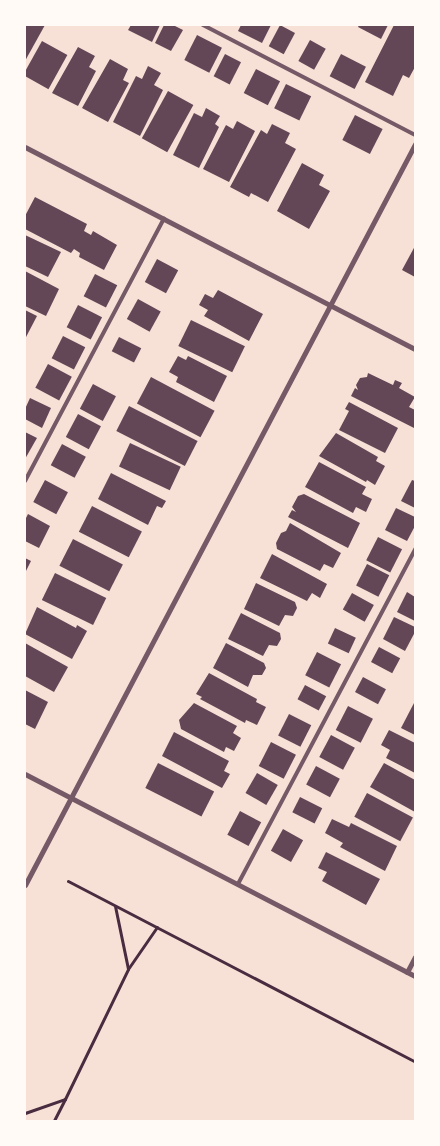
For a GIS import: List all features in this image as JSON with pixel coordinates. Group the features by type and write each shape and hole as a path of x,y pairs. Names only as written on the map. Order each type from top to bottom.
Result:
{"street":[{"path":"25,885 415,144"},
{"path":"25,147 415,349"},
{"path":"25,774 415,976"},
{"path":"407,972 415,957"}],"lane":[{"path":"203,25 415,135"},
{"path":"25,481 164,220"},
{"path":"238,884 415,549"}],"path":[{"path":"68,881 415,1062"},
{"path":"115,906 128,969"},
{"path":"54,1121 128,969 157,927"},
{"path":"25,1112 65,1099"}],"building":[{"path":"25,25 45,25 25,61"},
{"path":"131,25 160,25 152,42 128,30"},
{"path":"164,25 173,25 183,30 171,51 155,43"},
{"path":"241,25 271,25 262,43 238,31"},
{"path":"280,25 295,33 284,54 269,46"},
{"path":"359,25 388,25 381,39 358,27"},
{"path":"394,25 415,25 415,67 409,78 403,75 393,96 365,82"},
{"path":"197,35 222,48 209,73 184,60"},
{"path":"310,40 326,49 314,70 298,61"},
{"path":"42,41 67,55 48,89 25,76 25,72"},
{"path":"78,47 95,56 89,67 96,71 78,106 52,93"},
{"path":"225,54 241,62 230,84 214,76"},
{"path":"341,54 366,67 355,89 330,76"},
{"path":"110,59 128,69 123,80 129,83 108,122 82,108"},
{"path":"148,66 161,73 154,85 163,90 140,136 113,122 136,76 142,79"},
{"path":"256,69 280,81 268,105 244,93"},
{"path":"286,84 311,96 299,121 274,108"},
{"path":"168,91 193,105 167,152 142,138"},
{"path":"206,108 220,116 215,124 219,127 199,168 173,155 194,113 202,117"},
{"path":"355,115 383,129 370,154 342,140"},
{"path":"237,121 255,131 229,182 203,169 226,125 233,129"},
{"path":"272,124 290,133 285,143 296,149 268,202 251,193 249,197 230,187 261,130 267,134"},
{"path":"302,163 324,175 319,185 330,191 309,229 277,211"},
{"path":"35,197 87,224 84,231 91,235 93,231 117,245 104,270 79,257 80,253 74,249 71,253 25,229 25,216"},
{"path":"25,235 61,252 48,277 25,266"},
{"path":"415,246 415,277 402,270"},
{"path":"157,259 178,270 166,293 145,282"},
{"path":"25,271 59,289 46,316 25,306"},
{"path":"95,274 117,285 106,308 84,296"},
{"path":"218,290 263,314 249,341 204,316 208,310 199,305 205,294 213,298"},
{"path":"138,299 161,312 150,332 127,319"},
{"path":"78,305 102,317 91,340 67,327"},
{"path":"25,310 37,316 25,339"},
{"path":"191,320 245,346 232,372 178,346"},
{"path":"63,336 85,347 74,370 52,358"},
{"path":"119,337 141,348 134,363 112,351"},
{"path":"178,356 186,360 188,356 227,376 214,402 176,382 178,377 169,372"},
{"path":"48,364 72,377 59,401 35,388"},
{"path":"368,373 393,385 395,380 402,383 399,388 415,397 409,407 415,410 414,428 351,396 355,388 358,390 356,385 360,378 367,377"},
{"path":"151,377 215,411 200,437 137,403"},
{"path":"93,384 116,396 103,421 80,409"},
{"path":"30,398 51,408 42,428 25,419 25,409"},
{"path":"349,402 398,428 385,453 339,430 349,411 345,409"},
{"path":"129,406 198,441 185,466 116,431"},
{"path":"78,414 101,426 89,449 66,437"},
{"path":"25,432 37,438 25,459"},
{"path":"336,433 378,457 376,461 385,466 375,485 319,456"},
{"path":"130,443 181,467 170,490 119,467"},
{"path":"62,444 86,457 75,478 51,465"},
{"path":"319,462 366,487 362,494 372,499 366,512 356,507 353,513 305,487"},
{"path":"111,473 166,501 162,508 157,506 148,525 98,499"},
{"path":"45,480 68,492 56,514 33,502"},
{"path":"412,480 415,481 415,508 401,501"},
{"path":"304,494 360,523 348,548 288,517 292,510 296,512 292,507 298,496"},
{"path":"92,506 142,531 129,557 79,532"},
{"path":"396,508 415,517 415,526 407,541 385,530"},
{"path":"28,514 50,526 39,548 25,541 25,520"},
{"path":"290,523 341,553 333,568 324,564 320,571 277,549 276,543 281,533 286,531"},
{"path":"378,537 402,549 390,572 366,560"},
{"path":"73,539 123,564 109,591 59,566"},
{"path":"272,554 327,584 320,598 312,593 307,601 260,578"},
{"path":"25,558 31,561 25,573"},
{"path":"367,564 389,575 378,597 356,585"},
{"path":"55,573 106,598 93,625 42,600"},
{"path":"256,583 295,602 297,608 293,616 285,615 279,626 244,609"},
{"path":"407,592 415,597 415,621 397,612"},
{"path":"352,593 374,605 365,622 343,610"},
{"path":"37,607 76,628 77,625 87,631 72,659 25,634"},
{"path":"241,613 280,633 281,639 277,646 269,645 263,656 228,639"},
{"path":"394,617 415,627 415,632 405,651 383,639"},
{"path":"335,628 356,638 349,653 328,643"},
{"path":"25,643 68,667 54,692 25,676"},
{"path":"226,643 264,663 266,668 262,675 253,675 248,687 213,668"},
{"path":"379,647 400,658 392,673 371,662"},
{"path":"317,652 341,664 329,687 305,675"},
{"path":"209,673 257,699 256,702 266,707 257,725 246,720 245,723 200,699 202,697 196,694"},
{"path":"363,677 386,689 378,704 355,692"},
{"path":"305,685 326,696 319,710 297,699"},
{"path":"25,690 48,702 35,729 25,724"},
{"path":"194,703 237,726 233,733 241,738 234,751 226,747 224,752 181,729 179,720"},
{"path":"415,704 415,735 401,728"},
{"path":"348,706 373,719 361,743 336,730"},
{"path":"289,714 311,725 300,747 278,735"},
{"path":"389,730 415,743 415,773 386,758 390,750 381,745"},
{"path":"174,732 229,761 224,771 230,774 222,788 162,756"},
{"path":"331,735 355,748 343,770 319,757"},
{"path":"271,742 296,755 284,779 259,766"},
{"path":"158,763 214,792 201,817 145,788"},
{"path":"384,763 415,780 415,812 370,787"},
{"path":"316,766 340,779 330,797 306,785"},
{"path":"257,773 278,785 266,805 246,793"},
{"path":"367,793 413,817 400,841 354,817"},
{"path":"300,797 322,808 315,823 292,812"},
{"path":"240,811 261,822 249,846 227,835"},
{"path":"332,819 349,827 351,823 397,846 385,871 340,847 343,843 325,833"},
{"path":"283,829 303,840 291,862 271,851"},
{"path":"326,852 380,879 366,905 322,881 327,872 318,868"}]}
